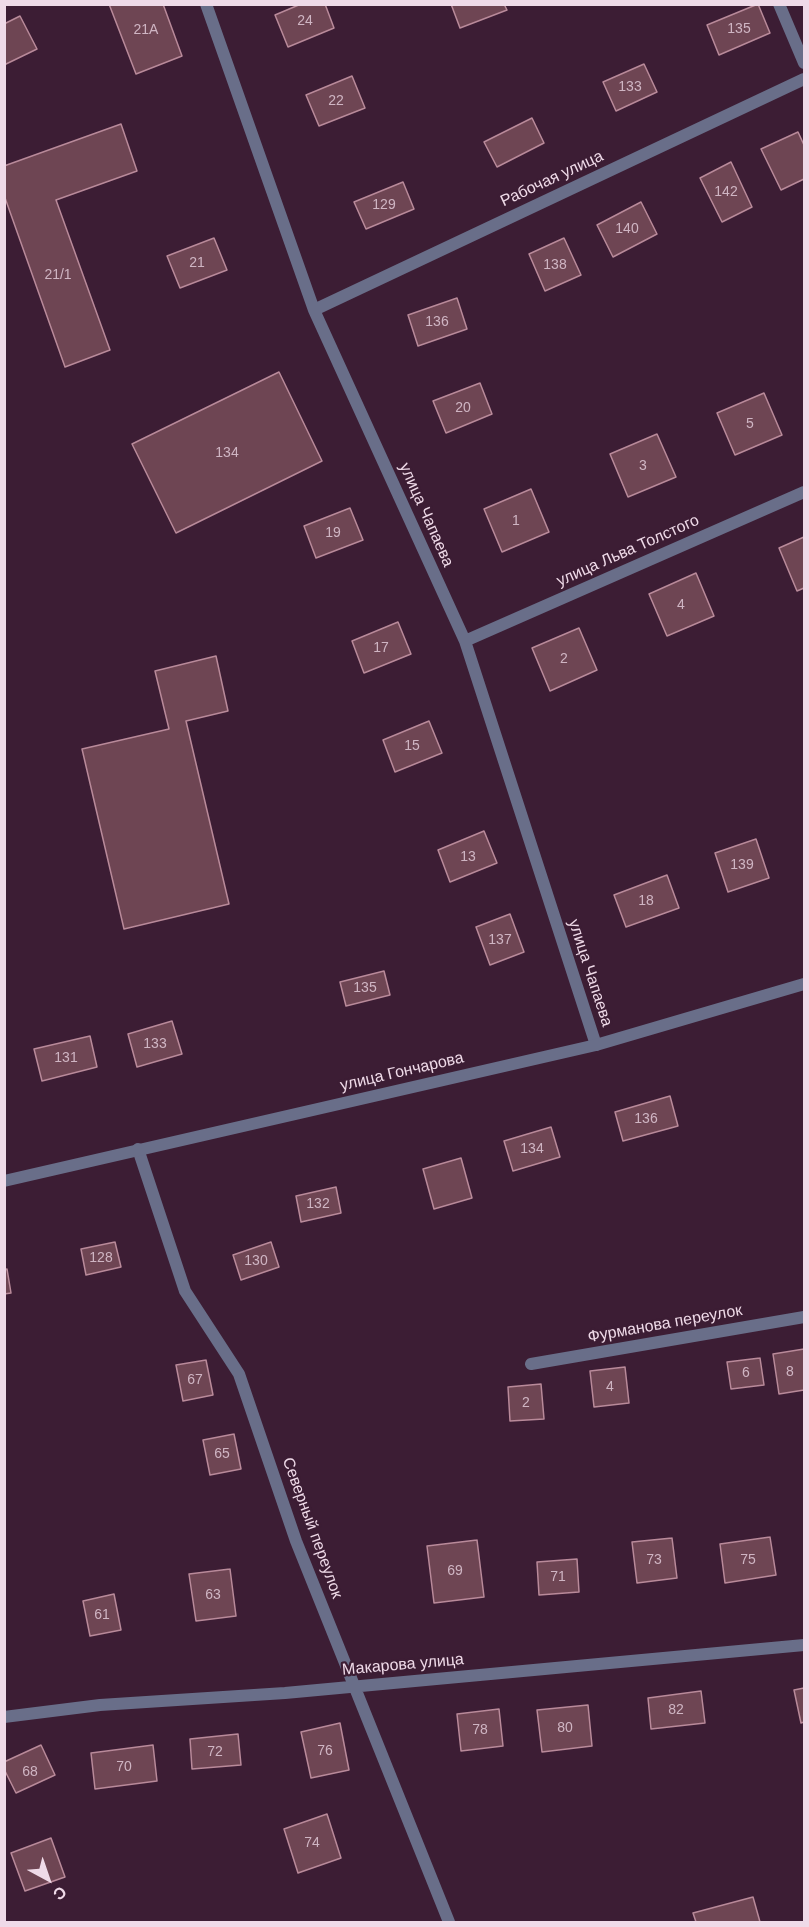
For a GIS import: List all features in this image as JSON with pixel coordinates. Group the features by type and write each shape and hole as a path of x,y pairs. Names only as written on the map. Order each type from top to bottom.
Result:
{"street":[{"name":"улица Чапаева","path":"206,4 314,310 465,641 596,1046"},
{"path":"779,4 804,63"},
{"name":"Рабочая улица","path":"314,310 804,79"},
{"name":"улица Льва Толстого","path":"465,641 804,492"},
{"name":"улица Гончарова","path":"4,1181 596,1046 804,984"},
{"name":"Северный переулок","path":"138,1149 185,1291 239,1374 297,1541 448,1923"},
{"name":"Фурманова переулок","path":"531,1364 804,1317"},
{"name":"Макарова улица","path":"4,1717 100,1705 355,1686 804,1645"}],"building":[{"path":"109,4 163,4 182,56 136,74"},
{"path":"301,4 325,4 334,28 288,47 275,15"},
{"path":"451,4 504,4 507,10 460,28"},
{"path":"758,4 770,33 719,55 707,25"},
{"path":"20,16 37,49 4,65 4,24"},
{"path":"644,64 657,92 616,111 603,82"},
{"path":"352,76 365,108 319,126 306,95"},
{"path":"532,118 544,143 497,167 484,142"},
{"path":"121,124 137,171 56,200 110,350 65,367 4,195 4,166"},
{"path":"798,132 804,145 804,179 781,190 761,149"},
{"path":"731,162 752,207 722,222 700,178"},
{"path":"403,182 414,209 366,229 354,202"},
{"path":"641,202 657,234 613,257 597,225"},
{"path":"214,238 227,270 180,288 167,256"},
{"path":"564,238 581,275 545,291 529,254"},
{"path":"457,298 467,329 418,346 408,315"},
{"path":"279,372 322,461 176,533 132,444"},
{"path":"480,383 492,414 446,433 433,401"},
{"path":"764,393 782,435 735,455 717,413"},
{"path":"657,434 676,477 628,497 610,454"},
{"path":"531,489 549,532 502,552 484,509"},
{"path":"350,508 363,540 316,558 304,526"},
{"path":"804,537 804,588 797,591 779,548"},
{"path":"696,573 714,616 667,636 649,594"},
{"path":"398,622 411,654 364,673 352,641"},
{"path":"579,628 597,670 550,691 532,648"},
{"path":"216,656 228,711 186,721 229,904 124,929 82,749 169,729 155,671"},
{"path":"429,721 442,753 395,772 383,740"},
{"path":"484,831 497,863 450,882 438,850"},
{"path":"756,839 769,878 728,892 715,853"},
{"path":"667,875 679,908 626,927 614,895"},
{"path":"510,914 524,952 490,965 476,927"},
{"path":"384,971 390,995 346,1006 340,982"},
{"path":"172,1021 182,1054 137,1067 128,1034"},
{"path":"90,1036 97,1067 42,1081 34,1049"},
{"path":"670,1096 678,1126 623,1141 615,1112"},
{"path":"551,1127 560,1157 513,1171 504,1141"},
{"path":"461,1158 472,1198 434,1209 423,1169"},
{"path":"336,1187 341,1213 301,1222 296,1196"},
{"path":"115,1242 121,1267 86,1275 81,1249"},
{"path":"271,1242 279,1267 241,1280 233,1255"},
{"path":"7,1269 11,1293 4,1294 4,1270"},
{"path":"804,1349 804,1390 779,1394 773,1354"},
{"path":"760,1358 764,1385 731,1389 727,1362"},
{"path":"206,1360 213,1395 183,1401 176,1365"},
{"path":"625,1367 629,1403 594,1407 590,1371"},
{"path":"541,1384 544,1419 510,1421 508,1387"},
{"path":"234,1434 241,1469 210,1475 203,1440"},
{"path":"770,1537 776,1575 725,1583 720,1544"},
{"path":"672,1538 677,1578 637,1583 632,1542"},
{"path":"477,1540 484,1597 434,1603 427,1546"},
{"path":"577,1559 579,1592 539,1595 537,1562"},
{"path":"230,1569 236,1616 196,1621 189,1574"},
{"path":"114,1594 121,1630 90,1636 83,1601"},
{"path":"804,1688 804,1722 801,1723 794,1690"},
{"path":"701,1691 705,1723 651,1729 648,1698"},
{"path":"588,1705 592,1746 542,1752 537,1710"},
{"path":"499,1709 503,1746 461,1751 457,1714"},
{"path":"340,1723 349,1770 311,1778 301,1732"},
{"path":"238,1734 241,1765 192,1769 190,1739"},
{"path":"41,1745 55,1775 16,1793 4,1769 4,1762"},
{"path":"153,1745 157,1781 95,1789 91,1753"},
{"path":"327,1814 341,1858 298,1873 284,1829"},
{"path":"51,1838 65,1877 25,1891 11,1853"},
{"path":"753,1897 760,1922 696,1922 693,1913"}]}
